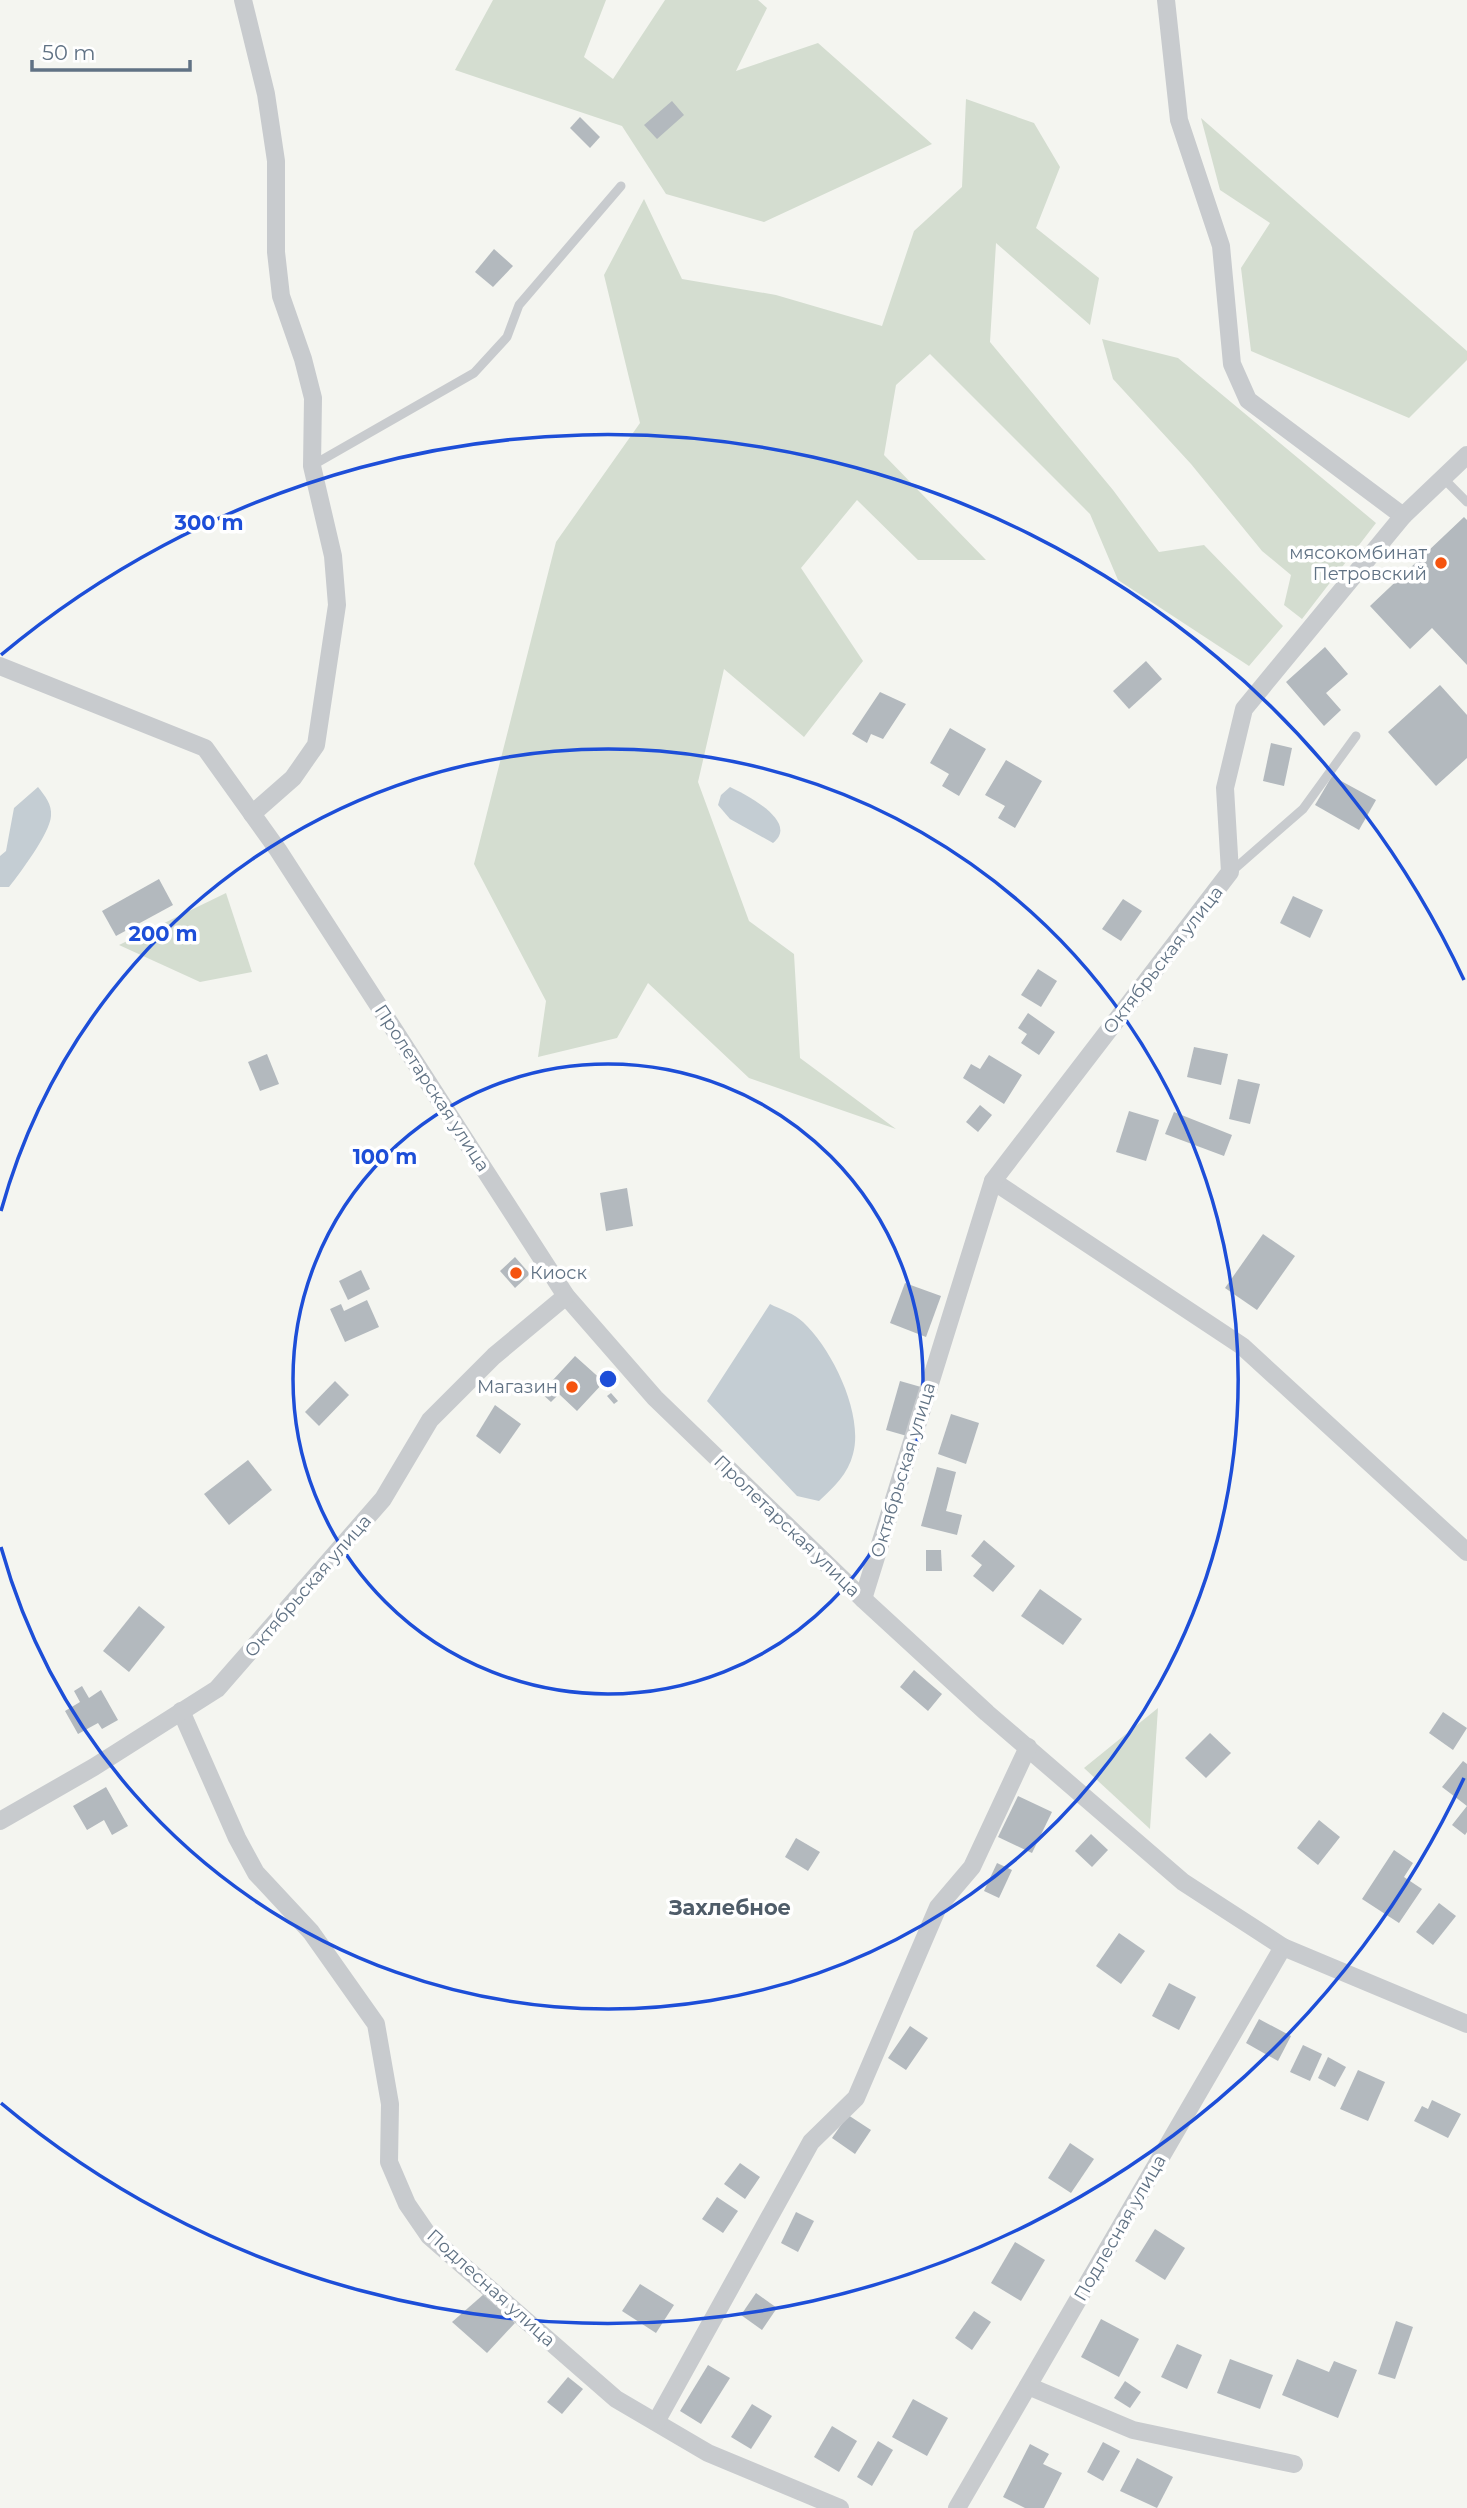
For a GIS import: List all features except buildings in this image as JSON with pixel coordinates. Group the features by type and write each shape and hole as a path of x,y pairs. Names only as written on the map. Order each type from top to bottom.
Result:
{"street":[{"path":"243,0 266,94 275,161 276,252 281,296 313,398 312,466 334,556 337,605 316,745 293,778 253,814"},
{"path":"1166,0 1179,120 1221,246 1232,364 1248,400 1403,516"},
{"name":"Октябрьская улица","path":"863,1599 993,1181 1230,873 1225,788 1244,709 1403,516 1467,455"},
{"name":"Пролетарская улица","path":"0,666 205,748 278,850 566,1296 655,1398 863,1599 1183,1882 1283,1947 1467,2024"},
{"path":"993,1181 1242,1346 1467,1552"},
{"name":"Октябрьская улица","path":"0,1821 94,1767 217,1689 383,1499 430,1420 494,1356 566,1296"},
{"name":"Подлесная улица","path":"181,1711 237,1838 257,1873 311,1932 376,2024 390,2104 389,2162 407,2204 439,2245 616,2399 708,2453 840,2508"},
{"path":"656,2422 811,2142 856,2098 937,1907 972,1867 1028,1747"},
{"name":"Подлесная улица","path":"957,2508 1283,1947"},
{"path":"1028,2386 1133,2430 1294,2464"}],"lane":[{"path":"312,466 474,373 507,337 519,305 621,186"},
{"path":"1443,478 1467,502"},
{"path":"1230,873 1303,809 1356,736"}],"shaded area":[{"path":"493,0 606,0 584,57 613,79 665,0 758,0 767,8 736,71 818,43 932,144 764,222 666,194 622,126 455,70"},
{"path":"966,99 1034,123 1060,167 1036,228 1099,278 1090,325 996,243 990,342 1113,490 1159,552 1204,545 1283,626 1249,666 1118,580 1090,514 930,354 896,385 884,455 986,560 918,560 857,500 801,568 863,661 804,737 724,669 698,782 749,921 794,954 800,1058 896,1129 749,1078 648,983 617,1038 538,1057 546,1001 474,864 556,542 640,423 604,275 644,199 682,279 776,295 882,326 914,231 962,187"},
{"path":"1201,118 1467,351 1467,360 1409,418 1251,351 1241,268 1270,223 1220,190"},
{"path":"1102,339 1178,358 1376,523 1302,619 1284,605 1291,575 1262,551 1191,464 1113,379"},
{"path":"38,787 48,800 50,808 51,816 46,832 9,887 0,887 0,856 6,851 14,808"},
{"path":"730,787 757,802 775,818 780,826 780,835 773,843 730,819 718,805 721,795"},
{"path":"226,893 252,972 200,982 119,945"},
{"path":"770,1304 796,1317 814,1334 834,1365 850,1402 855,1438 851,1461 844,1474 819,1501 797,1496 707,1401"},
{"path":"1158,1708 1150,1829 1084,1768"}],"place":[{"name":"мясокомбинат Петровский","path":"1441,563"},
{"name":"Киоск","path":"516,1273"},
{"name":"Магазин","path":"572,1387"}],"district":[{"name":"Захлебное","path":"730,1907"}]}
